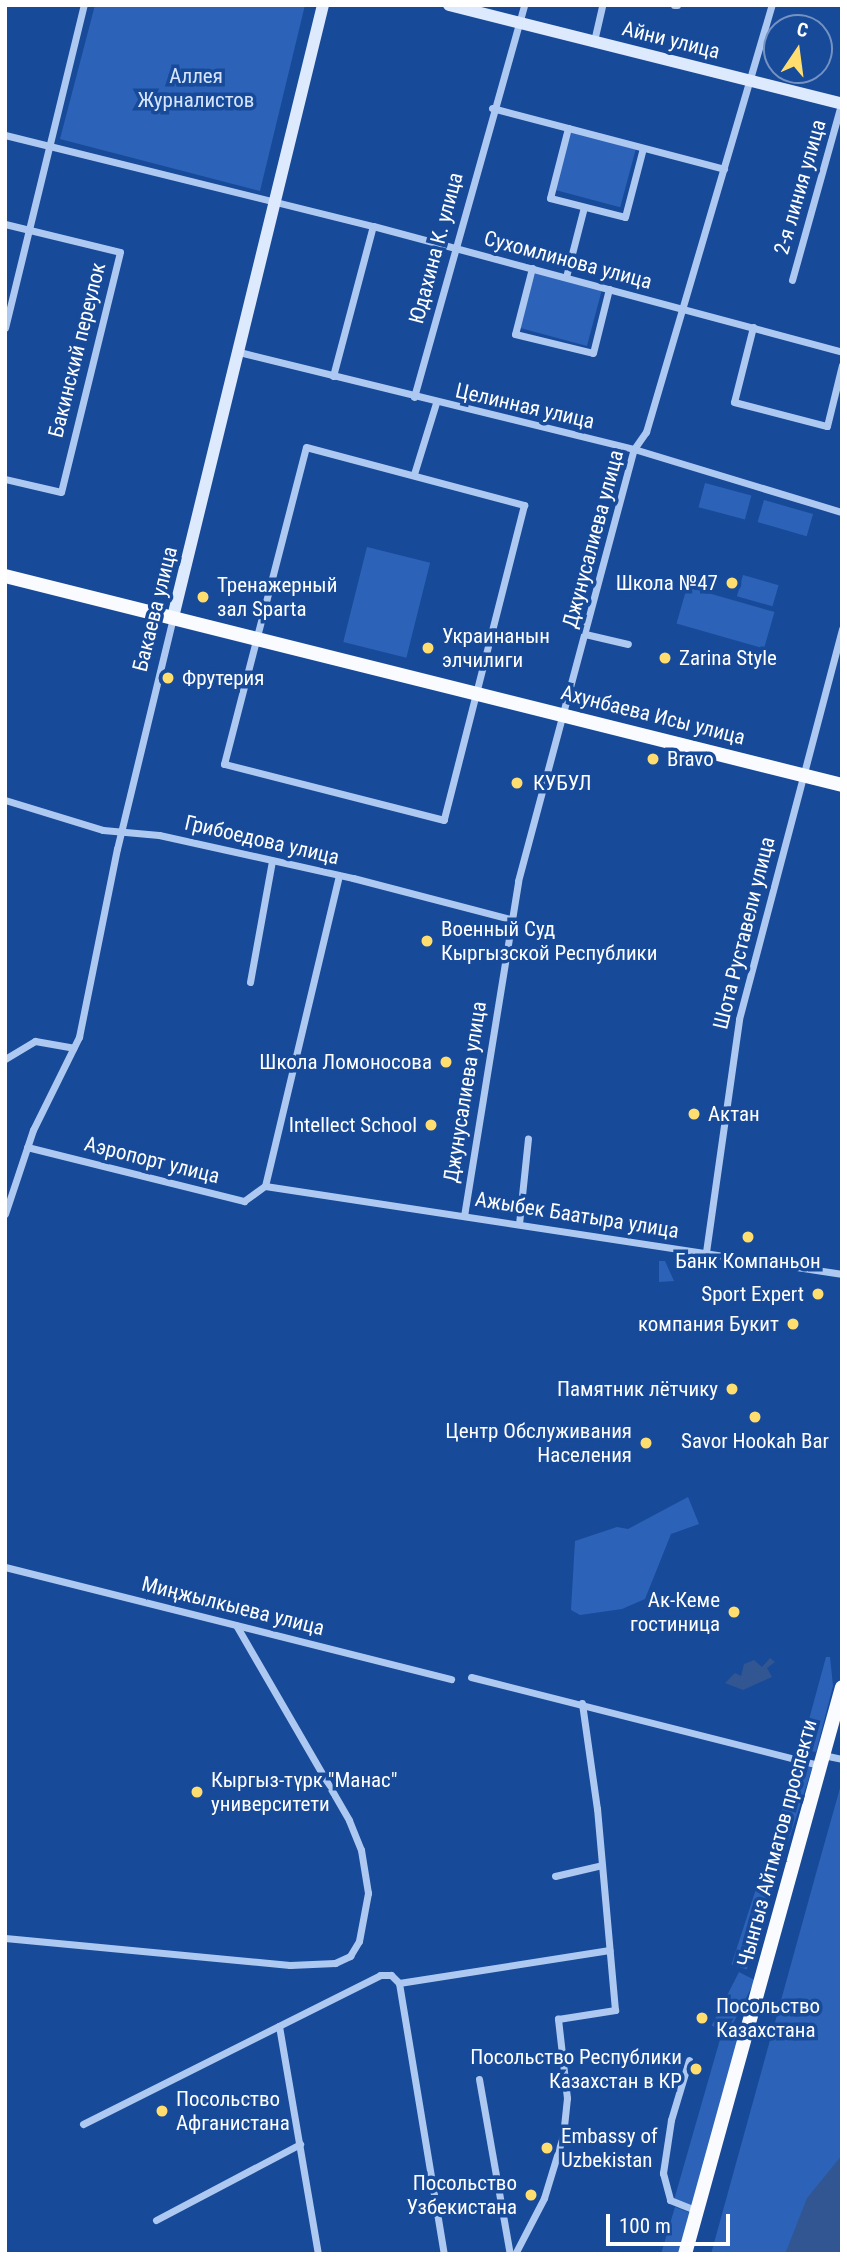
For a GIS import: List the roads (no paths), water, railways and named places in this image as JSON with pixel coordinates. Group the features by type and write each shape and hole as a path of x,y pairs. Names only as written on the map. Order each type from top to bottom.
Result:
{"main road":[{"name":"Бакаева улица","path":"173,618 323,5"},
{"name":"Айни улица","path":"449,5 842,104"},
{"name":"Ахунбаева Исы улица","path":"5,576 842,785"},
{"name":"Чынгыз Айтматов проспекти","path":"685,2254 842,1687"}],"street":[{"path":"5,328 84,5"},
{"name":"Юдахина К. улица","path":"414,397 492,108 524,5"},
{"path":"594,41 602,5"},
{"name":"Джунусалиева улица","path":"464,1216 510,919 634,449 646,432 772,5"},
{"name":"2-я линия улица","path":"792,280 842,104"},
{"path":"492,108 724,169"},
{"path":"568,128 550,198 625,218 643,148"},
{"name":"Сухомлинова улица","path":"5,135 373,226 842,352"},
{"path":"566,278 584,207"},
{"path":"5,224 30,230"},
{"path":"333,376 373,226"},
{"name":"Бакинский переулок","path":"5,479 61,492 120,252 30,230"},
{"path":"531,268 515,334 593,353 609,289"},
{"path":"753,327 734,402 827,426 842,365"},
{"name":"Целинная улица","path":"239,352 436,403 634,449 842,512"},
{"path":"414,474 436,403"},
{"path":"306,447 414,474 524,505 444,820 223,764 259,639 306,447"},
{"name":"Бакаева улица","path":"5,1214 27,1147 74,1048 93,979 122,832 173,618"},
{"name":"Шота Руставели улица","path":"706,1252 739,1019 842,628"},
{"path":"585,634 628,645"},
{"name":"Грибоедова улица","path":"5,800 122,832 159,835 510,919"},
{"path":"250,982 272,861"},
{"path":"265,1186 339,876"},
{"path":"5,1059 35,1041 74,1048"},
{"path":"519,1224 528,1138"},
{"name":"Аэропорт улица","path":"27,1147 244,1201 265,1186"},
{"name":"Ажыбек Баатыра улица","path":"265,1186 842,1274"},
{"name":"Миңжылкыева улица","path":"5,1567 451,1679"},
{"path":"5,1938 290,1965 335,1963 351,1955 359,1941 368,1892 361,1850 349,1820 236,1625"},
{"path":"471,1677 822,1760 842,1759"},
{"path":"512,2254 544,2198 564,2136 567,2098 558,2019 615,2010 602,1865 582,1703"},
{"path":"555,1876 602,1865"},
{"path":"399,1983 609,1950"},
{"path":"83,2124 380,1975 391,1975 399,1983 444,2254"},
{"path":"279,2026 318,2254"},
{"path":"689,2060 671,2120 663,2173 670,2200 697,2211"},
{"path":"479,2079 512,2254"},
{"path":"156,2220 300,2144"}],"place":[{"name":"Школа №47","path":"732,583"},
{"name":"Тренажерный зал Sparta","path":"203,597"},
{"name":"Украинанын элчилиги","path":"428,648"},
{"name":"Zarina Style","path":"665,658"},
{"name":"Фрутерия","path":"168,678"},
{"name":"Bravo","path":"653,759"},
{"name":"КУБУЛ","path":"517,783"},
{"name":"Военный Суд Кыргызской Республики","path":"427,941"},
{"name":"Школа Ломоносова","path":"446,1062"},
{"name":"Актан","path":"694,1114"},
{"name":"Intellect School","path":"431,1125"},
{"name":"Банк Компаньон","path":"748,1237"},
{"name":"Sport Expert","path":"818,1294"},
{"name":"компания Букит","path":"793,1324"},
{"name":"Памятник лётчику","path":"732,1389"},
{"name":"Savor Hookah Bar","path":"755,1417"},
{"name":"Центр Обслуживания Населения","path":"646,1443"},
{"name":"Ак-Кеме гостиница","path":"734,1612"},
{"name":"Кыргыз-түрк \"Манас\" университети","path":"197,1792"},
{"name":"Посольство Казахстана","path":"702,2018"},
{"name":"Посольство Республики Казахстан в КР","path":"696,2069"},
{"name":"Посольство Афганистана","path":"162,2111"},
{"name":"Embassy of Uzbekistan","path":"547,2148"},
{"name":"Посольство Узбекистана","path":"531,2195"}],"park label":[{"name":"Аллея Журналистов","path":"196,88"}]}
